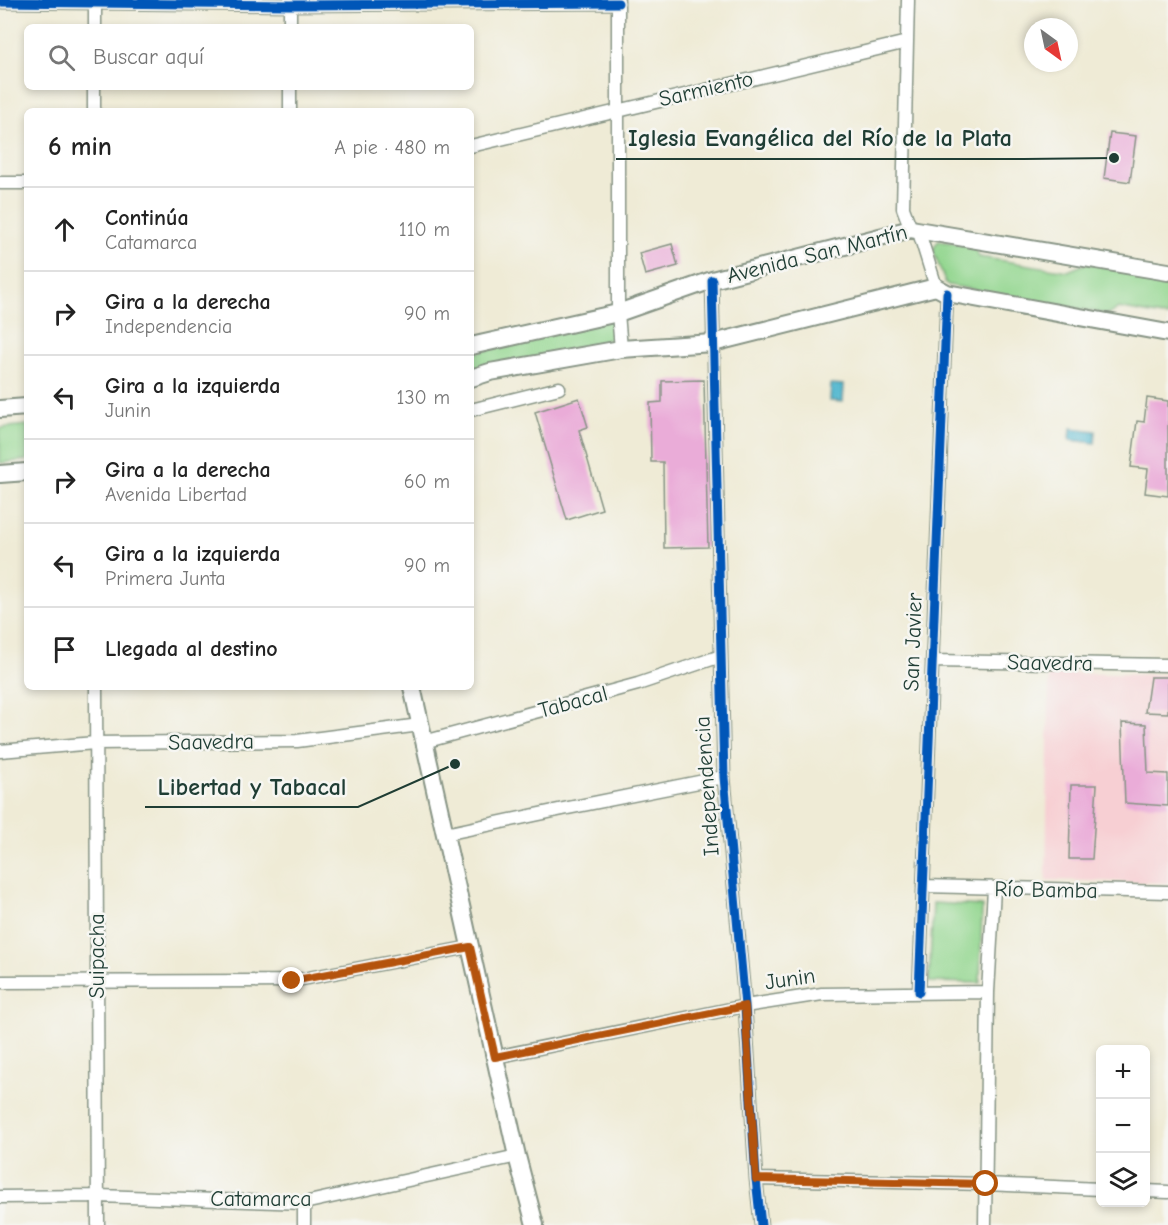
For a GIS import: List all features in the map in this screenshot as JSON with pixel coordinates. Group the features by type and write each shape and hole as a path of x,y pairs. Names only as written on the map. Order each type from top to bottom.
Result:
{"main road":[{"name":"Avenida San Martín","path":"474,345 618,313 712,280 914,229 1168,272"},
{"path":"474,377 490,372 621,349 713,343 941,290 1168,333"},
{"path":"0,409 24,407"},
{"path":"0,474 24,472"},
{"path":"413,690 517,1156 535,1225"}],"street":[{"name":"San Javier","path":"908,0 903,208 941,290 932,661 919,992"},
{"path":"95,1 95,24"},
{"path":"0,2 618,1 618,313 621,349"},
{"path":"290,2 290,24"},
{"name":"Sarmiento","path":"474,145 907,42"},
{"path":"94,90 94,108"},
{"path":"290,90 290,108"},
{"path":"0,183 24,183"},
{"name":"Independencia","path":"712,280 724,777 745,1006 761,1225"},
{"path":"474,409 559,388"},
{"name":"Tabacal","path":"424,742 638,684 721,656"},
{"name":"Saavedra","path":"932,661 1168,665"},
{"name":"Suipacha","path":"96,690 98,1225"},
{"name":"Saavedra","path":"0,751 95,743 297,741 420,725"},
{"path":"445,834 724,777"},
{"name":"Río Bamba","path":"923,886 1168,892"},
{"path":"985,1225 988,992 994,888"},
{"path":"0,982 292,981 470,947"},
{"name":"Junin","path":"495,1057 745,1006 822,994 988,992"},
{"name":"Catamarca","path":"0,1197 98,1196 304,1203 517,1156"},
{"path":"756,1179 1096,1189"},
{"path":"1150,1191 1168,1192"},
{"path":"304,1203 304,1225"}],"shaded area":[{"path":"1049,673 1168,675 1168,883 1046,880"}],"green space":[{"path":"938,241 974,245 979,257 1068,271 1087,263 1168,279 1168,317 1118,308 1106,314 948,285 933,250"},
{"path":"612,316 612,339 474,372 474,353"},
{"path":"24,425 24,460 0,463 0,428"},
{"path":"933,903 982,906 980,983 929,982"}],"water":[{"path":"831,384 844,385 843,402 830,401"},
{"path":"1071,428 1096,431 1095,443 1070,440"}],"building":[{"path":"1110,133 1136,136 1130,182 1104,178"},
{"path":"672,244 678,266 645,275 639,253"},
{"path":"704,380 708,547 664,548 663,462 651,462 650,403 662,402 662,381"},
{"path":"579,398 588,427 579,430 602,509 567,520 535,412"},
{"path":"1147,398 1168,401 1168,496 1145,493 1148,469 1131,467 1137,421 1144,422"},
{"path":"1150,677 1168,677 1168,713 1145,712"},
{"path":"1122,723 1146,724 1148,773 1168,774 1168,806 1125,803"},
{"path":"1071,785 1097,785 1092,859 1069,859"}],"cycle path":[{"path":"0,2 290,5 618,3"},
{"path":"712,280 724,777 745,1006 761,1225"},
{"path":"919,992 947,293"}],"place":[{"name":"Iglesia Evangélica del Río de la Plata","path":"1114,158"},
{"name":"Libertad y Tabacal","path":"455,764"}],"route":[{"path":"292,981 470,947 495,1057 745,1006 756,1179 986,1184"}]}
